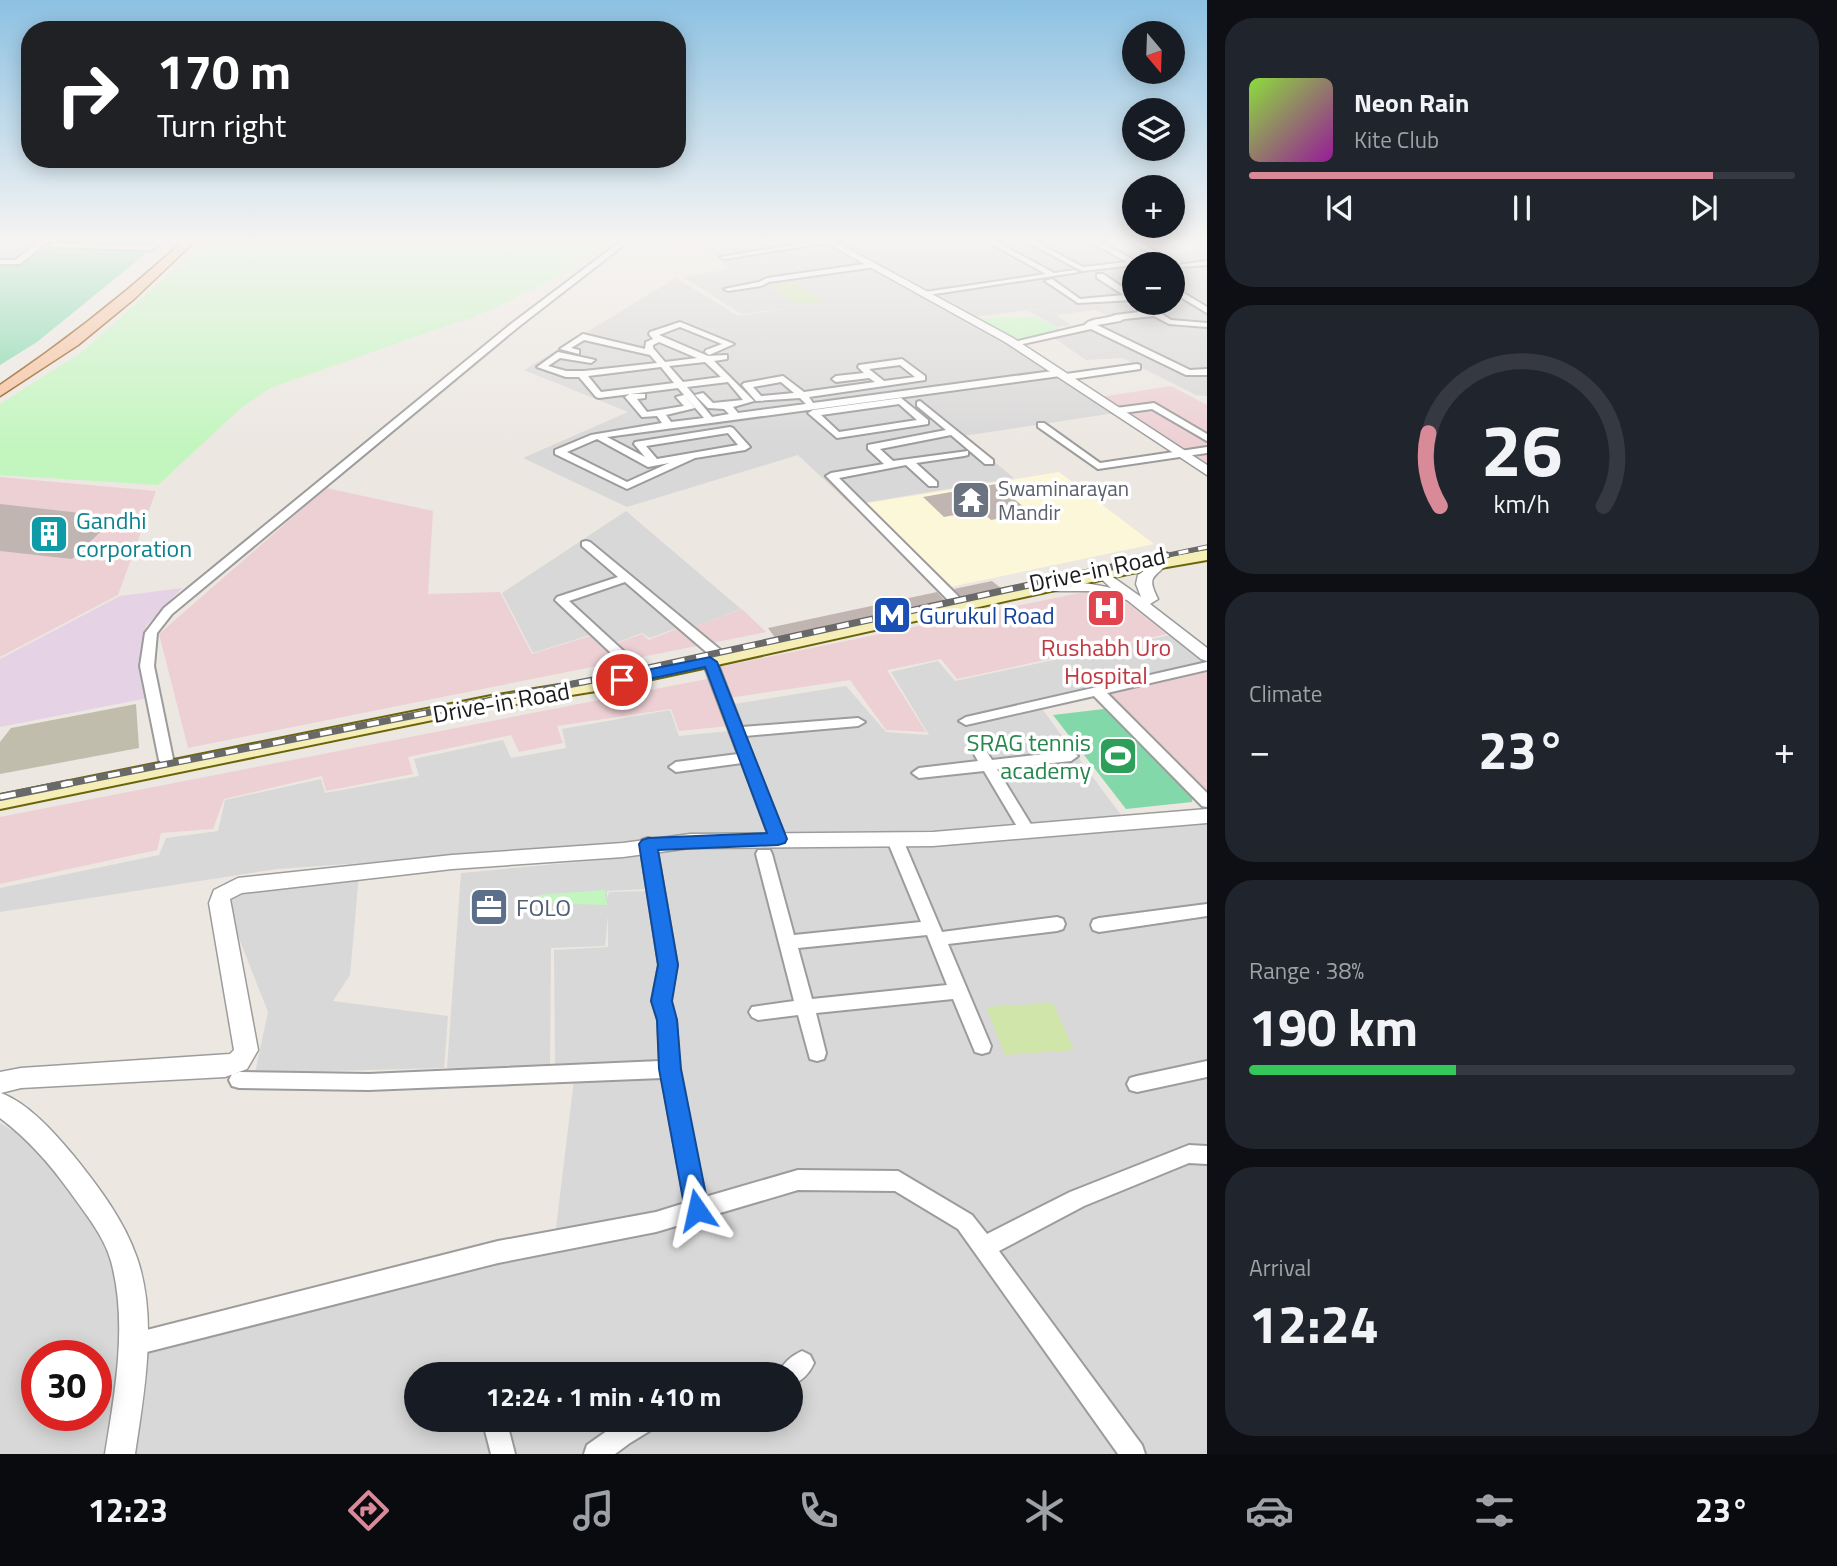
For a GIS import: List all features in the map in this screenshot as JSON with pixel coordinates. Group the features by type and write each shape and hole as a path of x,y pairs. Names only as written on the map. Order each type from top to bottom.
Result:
{"main road":[{"path":"0,379 56,341 95,309"},
{"path":"0,392 73,342 114,309"},
{"name":"Drive-in Road","path":"0,802 488,694 635,668 716,658 954,599 1106,570 1207,547"},
{"name":"Drive-in Road","path":"0,792 169,764 491,702 596,685 1046,587 1106,570 1207,555"}],"street":[{"path":"169,764 147,666 151,633 168,611 537,309"},
{"path":"952,309 1060,372 1207,471"},
{"path":"1136,315 1088,324 1189,373 1207,372"},
{"path":"1159,315 1169,322 1207,325"},
{"path":"630,397 645,415 667,420 708,416 749,400 702,358 653,334 678,324 730,344 702,358"},
{"path":"1014,343 1093,326"},
{"path":"694,337 704,333"},
{"path":"569,374 596,356 564,349 583,337 653,353"},
{"path":"659,339 649,345 653,353 663,365 711,406 729,409 812,404 901,401 926,421 878,421 837,435 813,413 812,404 785,379 747,385 762,399 812,404 847,389 882,384 922,378 899,362 862,368 882,384"},
{"path":"673,345 684,341"},
{"path":"606,350 615,344"},
{"path":"1149,354 1164,351"},
{"path":"591,360 558,355 541,367 581,374 724,357"},
{"path":"1167,363 1186,359"},
{"path":"695,456 630,485 624,485 559,452 598,436 667,420 1060,372 1137,367"},
{"path":"621,370 638,390"},
{"path":"828,372 847,389"},
{"path":"581,374 598,394 730,381"},
{"path":"836,379 871,375"},
{"path":"687,386 708,416"},
{"path":"614,393 630,397 675,391 690,408 667,420"},
{"path":"859,403 906,391"},
{"path":"906,391 989,462"},
{"path":"859,403 878,421"},
{"path":"1116,411 1154,406 1207,438"},
{"path":"667,420 684,437 695,456"},
{"path":"1041,425 1098,466 1207,450"},
{"path":"730,430 745,446 655,462 639,444 684,437 730,430"},
{"path":"953,432 872,447 890,464 964,453"},
{"path":"598,436 662,471"},
{"path":"911,439 933,458"},
{"path":"909,462 933,484"},
{"path":"888,466 831,476 954,599"},
{"path":"586,544 716,658 771,846 787,942 817,1053"},
{"path":"1144,600 1145,575 1162,562"},
{"path":"1106,570 1207,645"},
{"path":"626,578 561,600 635,668"},
{"path":"1046,587 1091,587 1144,600 1207,656"},
{"path":"966,721 1207,666"},
{"path":"1097,691 1207,802"},
{"path":"737,732 858,722"},
{"path":"977,747 1027,831"},
{"path":"919,773 1071,756"},
{"path":"676,767 747,758"},
{"path":"0,1083 21,1079 225,1067 243,1058 246,1049 219,903 221,895 238,886 452,862 623,850 648,844 771,846 895,840 1207,816"},
{"path":"895,840 982,1046"},
{"path":"648,844 668,965 661,1001 667,1020 670,1069 697,1210"},
{"path":"1100,925 1207,910"},
{"path":"787,942 1057,924"},
{"path":"758,1013 959,991"},
{"path":"239,1080 369,1082 670,1069"},
{"path":"1137,1084 1207,1069"},
{"path":"0,1104 34,1130 94,1203 124,1260 132,1324 128,1404 120,1454"},
{"path":"984,1247 1077,1199 1189,1154 1207,1155"},
{"path":"131,1345 498,1252 656,1222 798,1180 898,1181 965,1222 1133,1454"},
{"path":"497,1432 503,1454"},
{"path":"596,1454 625,1432"}],"shaded area":[{"path":"625,309 726,309 738,316 784,309 949,309 1011,343 1115,413 963,436 1014,478 851,505 798,455 627,507 523,458 628,412 524,370"},
{"path":"733,309 780,309 741,314"},
{"path":"959,309 1040,309 974,317"},
{"path":"1122,309 1122,315 1156,315 1167,322 1207,325 1207,396 1196,395 1122,358 1086,360 1050,335 1115,318 1095,310 1056,315 1071,325 1057,327 1028,311"},
{"path":"1185,309 1207,309 1207,323 1171,321 1162,315 1185,315"},
{"path":"1171,386 1207,405 1207,468 1101,397"},
{"path":"1059,472 1154,544 945,588 862,504"},
{"path":"0,477 156,491 118,595 0,657"},
{"path":"326,488 433,511 428,594 500,592 532,654 590,636 604,648 642,634 649,640 689,624 694,627 742,609 766,632 188,748 159,634"},
{"path":"626,511 741,609 694,627 690,623 650,638 642,633 605,647 590,635 533,653 502,593"},
{"path":"182,588 146,626 144,667 148,698 0,727 0,659 120,596"},
{"path":"1094,590 1113,592 1167,634 957,679 941,659 887,670 926,732 886,730 850,680 729,698 719,667"},
{"path":"1170,635 1207,664 1037,702 1124,819 895,838 785,833 734,704 846,686 886,732 929,735 891,672 938,661 955,681"},
{"path":"1207,672 1207,798 1104,694"},
{"path":"712,678 729,726 679,731 671,709 557,726 563,743 519,752 511,735 408,757 413,774 326,791 322,776 224,799 213,829 161,833 157,850 0,884 0,817"},
{"path":"136,704 139,748 0,774 0,742 11,728"},
{"path":"670,710 679,736 729,731 770,834 277,869 0,912 0,888 159,855 166,838 218,831 225,800 321,779 325,793 419,776 414,759 503,740 511,758 566,748 562,729"},
{"path":"1207,818 1207,1454 1137,1454 967,1220 896,1176 795,1177 700,1206 673,1069 652,847"},
{"path":"642,856 647,889 607,891 607,899 609,892 649,891 694,1207 555,1236 576,1063 555,1064 554,950 608,947 608,916 605,946 551,948 550,1069 447,1068 461,873"},
{"path":"359,874 350,975 333,1001 448,1016 444,1068 255,1073 268,1012 220,890"},
{"path":"0,1123 24,1137 88,1209 113,1265 121,1343 112,1410 112,1340 21,1340 21,1431 109,1431 106,1454 0,1454"},
{"path":"901,1188 964,1229 1126,1454 128,1454 144,1353 524,1257 703,1220 808,1189"}],"green space":[{"path":"0,309 78,309 37,342 0,365"},
{"path":"130,309 493,309 270,388 241,408 158,485 0,475 0,404 82,352"},
{"path":"1035,317 1064,331 1021,343 970,319"},
{"name":"SRAG tennis academy","path":"1104,709 1193,796 1192,802 1126,809 1053,715"},
{"path":"605,890 607,905 538,903 537,895"},
{"path":"1053,1003 1074,1050 1005,1055 986,1007"}],"building":[{"name":"Swaminarayan Mandir","path":"996,484 1031,513 991,520 980,510 944,517 923,497"},
{"name":"Gandhi corporation","path":"0,504 116,517 72,559 0,551"},
{"path":"992,581 1002,589 962,598 954,589"},
{"path":"937,592 946,602 776,639 768,628"}],"railway":[{"path":"1159,557 1207,547"},
{"path":"61,785 593,680 1167,555"},
{"path":"0,797 70,783"}],"place":[{"name":"Swaminarayan Mandir","path":"971,500"},
{"name":"Gandhi corporation","path":"49,534"},
{"name":"Rushabh Uro Hospital","path":"1106,608"},
{"name":"Gurukul Road","path":"892,615"},
{"name":"SRAG tennis academy","path":"1118,756"},
{"name":"FOLO","path":"489,907"}],"route":[{"path":"622,680 710,662 778,839 648,844 668,965 661,1001 667,1020 670,1069 697,1210"}]}
